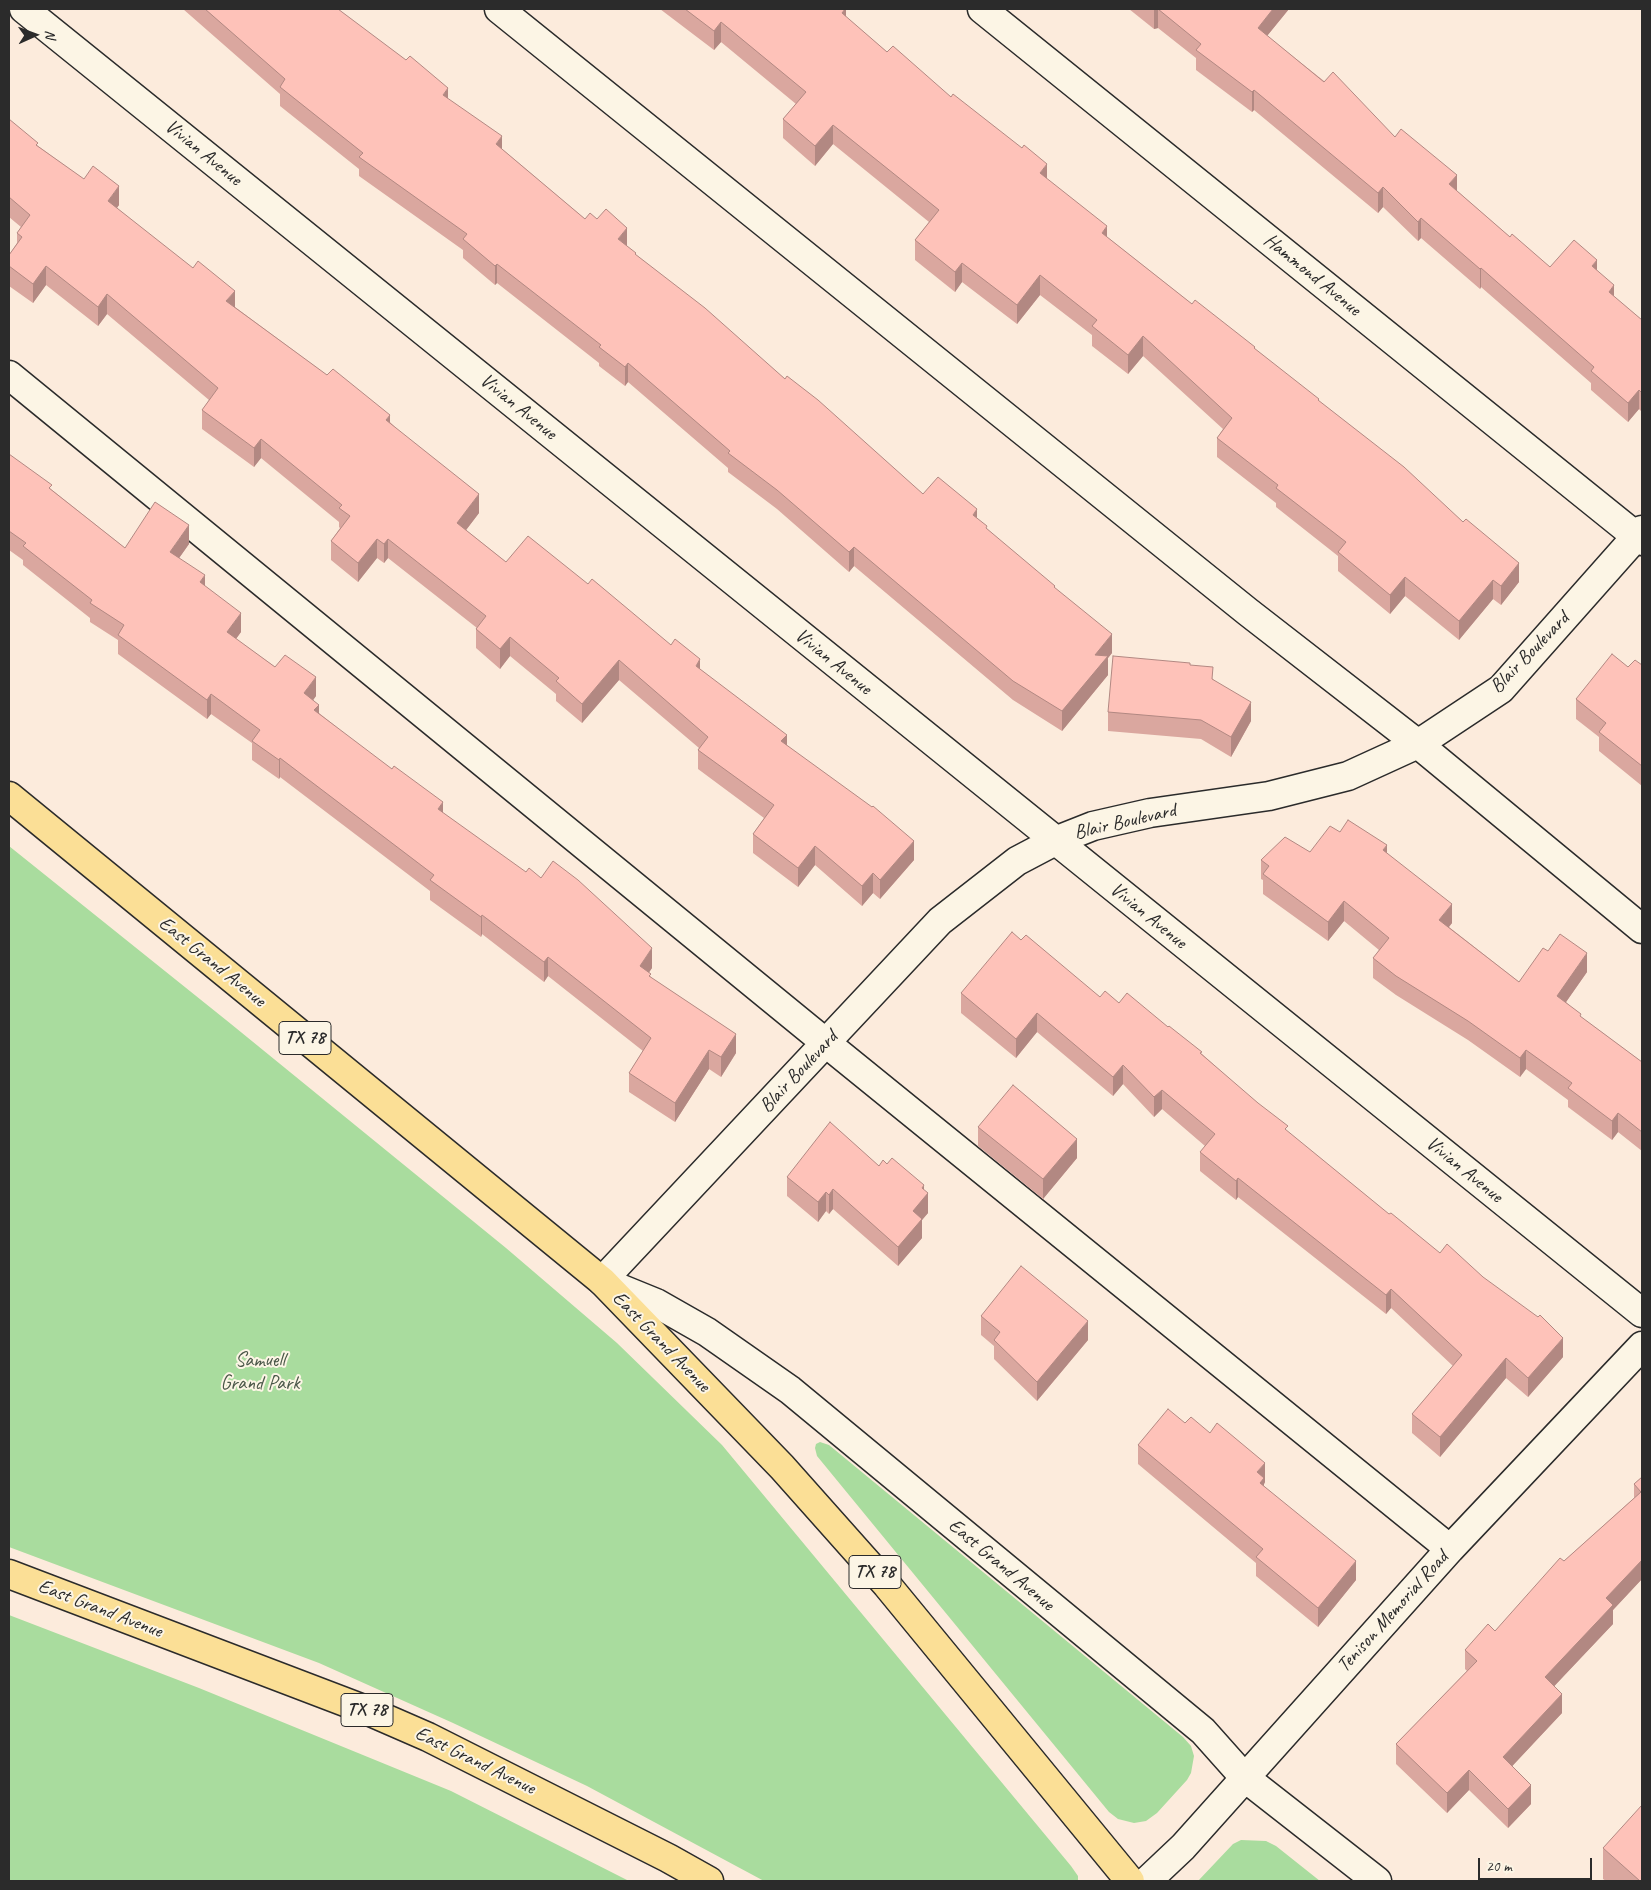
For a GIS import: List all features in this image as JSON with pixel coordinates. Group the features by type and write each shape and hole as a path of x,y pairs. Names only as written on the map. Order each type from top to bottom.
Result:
{"main road":[{"name":"East Grand Avenue","path":"9,796 602,1281 782,1467 887,1585 1130,1881"},
{"name":"East Grand Avenue","path":"9,1574 366,1710 436,1741 668,1858 709,1881"}],"street":[{"name":"Vivian Avenue","path":"24,9 1642,1313"},
{"path":"499,9 1233,599 1418,744 1642,929"},
{"name":"Hammond Avenue","path":"982,9 1640,536"},
{"path":"9,375 826,1043 1450,1549"},
{"name":"Blair Boulevard","path":"602,1281 940,921 1017,861 1055,841 1093,826 1131,818 1269,796 1348,776 1418,744 1501,689 1640,536"},
{"name":"East Grand Avenue","path":"602,1281 656,1303 707,1332 790,1390 1203,1731 1244,1777 1377,1881"},
{"name":"Tenison Memorial Road","path":"1147,1881 1183,1847 1450,1549 1642,1346"}],"green space":[{"name":"Samuell Grand Park","path":"9,846 506,1248 617,1343 722,1445 1071,1866 1078,1876 1078,1881 764,1881 587,1786 319,1663 9,1547"},
{"path":"820,1442 829,1445 1183,1737 1191,1746 1194,1756 1191,1773 1157,1813 1146,1821 1134,1823 1118,1819 1109,1812 817,1456 815,1448 816,1444"},
{"path":"9,1615 199,1688 451,1791 629,1881 9,1881"},
{"path":"1241,1840 1266,1841 1276,1846 1320,1881 1198,1881 1233,1844"}],"building":[{"path":"205,9 338,9 406,60 410,56 448,88 443,95 502,136 496,144 585,219 590,213 597,219 606,209 627,228 618,239 705,308 785,379 787,376 818,400 923,494 938,477 977,509 973,515 987,526 986,528 1112,634 1095,655 1108,656 1062,711 1013,681 854,547 849,552 777,490 728,453 730,451 628,363 625,367 599,347 601,345 497,264 495,266 463,239 467,234 359,157 363,153 280,87 285,79"},
{"path":"685,9 845,9 842,13 887,52 893,46 951,97 953,94 1022,148 1024,145 1047,164 1040,173 1107,226 1102,233 1192,304 1195,300 1255,347 1318,400 1404,467 1463,522 1466,519 1519,563 1501,586 1493,580 1459,621 1405,577 1390,595 1338,552 1346,542 1276,488 1278,485 1217,438 1232,418 1143,336 1128,355 1092,326 1097,320 1040,275 1017,305 962,263 955,272 915,240 939,210 833,125 815,146 783,119 806,92 721,22 714,31"},
{"path":"1158,9 1273,9 1258,28 1324,82 1333,72 1395,137 1401,129 1457,175 1449,184 1510,237 1512,234 1550,267 1574,240 1597,260 1592,266 1614,285 1609,292 1642,320 1642,393 1639,390 1628,403 1591,371 1594,367 1481,268 1421,218 1418,222 1383,187 1378,193 1254,90 1252,92 1196,50 1201,44"},
{"path":"9,119 38,143 36,145 84,179 93,166 119,186 108,201 193,268 198,261 235,291 226,301 327,375 333,369 390,415 386,420 479,494 457,523 506,562 528,536 588,584 592,579 671,645 675,639 700,659 696,666 787,735 781,741 873,806 914,841 880,880 873,873 862,886 815,846 798,868 753,834 774,805 698,750 708,737 619,660 582,704 556,681 559,678 510,637 500,649 476,629 486,616 388,539 384,544 377,539 358,563 331,541 350,516 339,508 342,505 261,439 254,448 202,410 218,388 107,294 98,307 46,266 33,284 9,266 9,255 22,237 17,233 30,215 9,197"},
{"path":"9,454 52,485 49,488 125,548 155,502 189,525 170,552 205,575 200,582 241,613 227,632 275,667 285,655 316,677 304,693 319,705 314,710 392,769 394,766 443,802 438,809 526,872 529,868 541,878 553,861 578,880 652,948 640,966 651,974 649,976 736,1034 721,1057 709,1050 675,1103 629,1073 651,1038 548,957 544,962 482,915 481,917 430,880 434,875 280,758 279,760 252,741 260,730 211,694 207,700 118,635 124,625 90,603 92,600 23,546 26,543 9,531"},
{"path":"1612,654 1628,667 1635,660 1642,665 1642,766 1599,732 1606,723 1576,699"},
{"path":"1113,656 1213,667 1212,679 1251,702 1231,737 1201,720 1108,712"},
{"path":"1348,820 1387,845 1383,850 1452,904 1439,920 1519,982 1543,948 1548,951 1560,934 1587,953 1557,996 1581,1014 1580,1016 1642,1062 1642,1132 1618,1113 1612,1121 1568,1088 1572,1083 1526,1050 1520,1058 1468,1021 1396,976 1373,958 1389,938 1344,901 1328,922 1263,874 1269,866 1261,860 1285,837 1310,852 1330,826 1340,832"},
{"path":"1012,932 1021,940 1026,935 1100,997 1105,991 1119,1003 1127,993 1202,1052 1200,1053 1288,1126 1285,1129 1389,1214 1391,1213 1440,1253 1447,1244 1483,1277 1538,1317 1540,1315 1563,1338 1528,1378 1506,1358 1440,1437 1412,1414 1462,1355 1391,1289 1386,1295 1238,1178 1236,1181 1200,1152 1215,1134 1162,1090 1154,1097 1123,1065 1113,1077 1037,1013 1016,1039 961,993"},
{"path":"1013,1085 1077,1139 1043,1179 978,1127"},
{"path":"830,1122 879,1166 883,1160 887,1164 892,1158 924,1185 922,1188 928,1193 913,1211 922,1219 898,1247 833,1189 829,1195 826,1192 818,1202 787,1177"},
{"path":"1021,1266 1088,1321 1037,1382 994,1340 1000,1332 981,1316"},
{"path":"1168,1409 1185,1423 1191,1417 1210,1433 1217,1423 1265,1463 1257,1472 1264,1478 1260,1483 1356,1561 1318,1608 1256,1557 1263,1549 1138,1445"},
{"path":"1642,1477 1642,1560 1606,1598 1613,1605 1545,1677 1562,1694 1503,1757 1531,1785 1508,1809 1469,1770 1447,1793 1396,1744 1477,1661 1465,1650 1488,1624 1495,1631 1560,1558 1564,1561 1641,1492 1634,1484"},
{"path":"1642,1805 1642,1881 1640,1881 1603,1848"}]}
